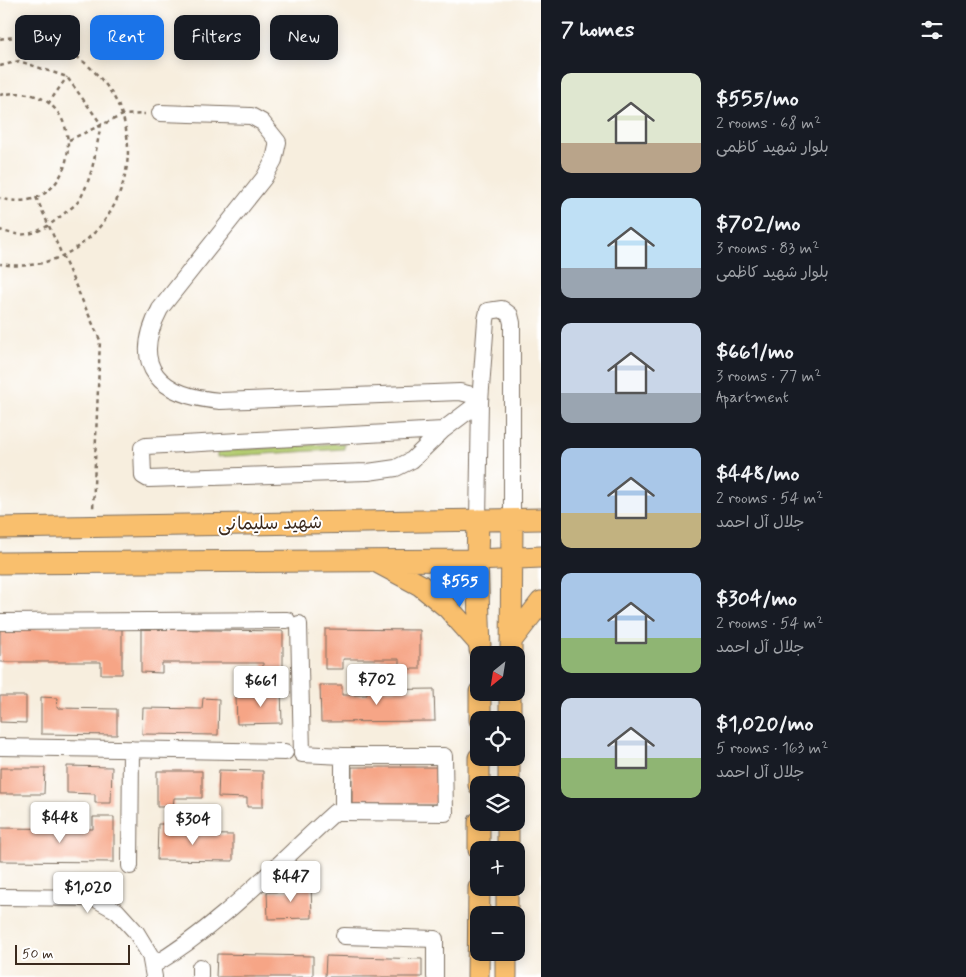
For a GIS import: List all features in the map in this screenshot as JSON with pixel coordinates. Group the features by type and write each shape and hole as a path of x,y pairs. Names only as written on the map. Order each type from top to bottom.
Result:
{"main road":[{"name":"شهید سلیمانی","path":"0,528 541,519"},
{"path":"478,520 476,560 480,646"},
{"path":"511,646 512,520"},
{"path":"0,563 476,560 541,557"},
{"path":"375,561 420,584 448,608 478,646"},
{"path":"478,608 482,602 495,598 507,602 511,608"},
{"path":"512,646 541,602"},
{"path":"478,977 479,896"},
{"path":"506,961 506,977"}],"street":[{"path":"160,113 251,116 266,126 278,142 274,160 264,178 156,316 149,333 146,348 148,360 156,376 174,390 196,399 220,401 460,392 472,395 480,402"},
{"path":"478,520 480,402 486,320 488,312 502,309 510,315 512,323 512,520"},
{"path":"443,430 146,446 142,448 143,476 148,478 368,472 396,468 412,460 443,430 480,402"},
{"path":"0,622 293,622 302,754 444,756 445,813 335,812 227,910 153,971 150,955 136,932 117,910 94,898 0,897"},
{"path":"0,747 285,752"},
{"path":"130,866 131,750"},
{"path":"342,812 343,756"},
{"path":"344,936 435,939 435,977"}],"path":[{"path":"0,39 36,39 65,49 90,66 110,88 123,115 128,154 126,177 116,206 97,231 64,256 30,265 0,264"},
{"path":"0,66 19,61 67,76 102,124 91,174 79,201 50,225 30,234 14,235 0,230"},
{"path":"48,104 67,76"},
{"path":"0,95 13,93 32,95 48,104 59,114 69,140 69,158 62,174 51,188 36,197 22,201 0,198"},
{"path":"69,140 123,115 160,113"},
{"path":"36,197 100,340 93,526"}],"green space":[{"path":"344,443 344,449 217,457 217,451"}],"building":[{"path":"0,629 122,629 122,674 101,674 101,662 0,662"},
{"path":"141,629 283,631 283,676 263,675 263,663 162,663 162,673 141,672"},
{"path":"325,629 420,630 420,669 399,669 399,659 343,659 343,669 325,669"},
{"path":"320,685 342,685 342,695 367,695 367,690 434,689 435,721 321,722"},
{"path":"265,687 281,687 282,723 237,724 236,697 265,697"},
{"path":"0,696 26,696 26,723 0,722"},
{"path":"41,697 58,698 57,708 117,709 117,735 41,734"},
{"path":"203,698 219,699 218,735 142,734 143,708 202,709"},
{"path":"67,766 112,767 111,803 95,803 95,794 67,793"},
{"path":"352,767 437,767 437,804 352,804"},
{"path":"0,768 45,768 44,794 0,794"},
{"path":"219,770 263,771 263,807 247,807 247,798 218,797"},
{"path":"157,771 202,771 202,798 174,798 173,807 157,807"},
{"path":"93,817 114,817 114,862 0,861 0,828 93,829"},
{"path":"158,824 174,824 174,834 233,835 233,861 157,860"},
{"path":"311,881 312,918 268,919 267,892 295,891 295,882"},
{"path":"217,954 313,956 313,977 216,977"},
{"path":"326,956 422,959 422,977 325,977"}]}
